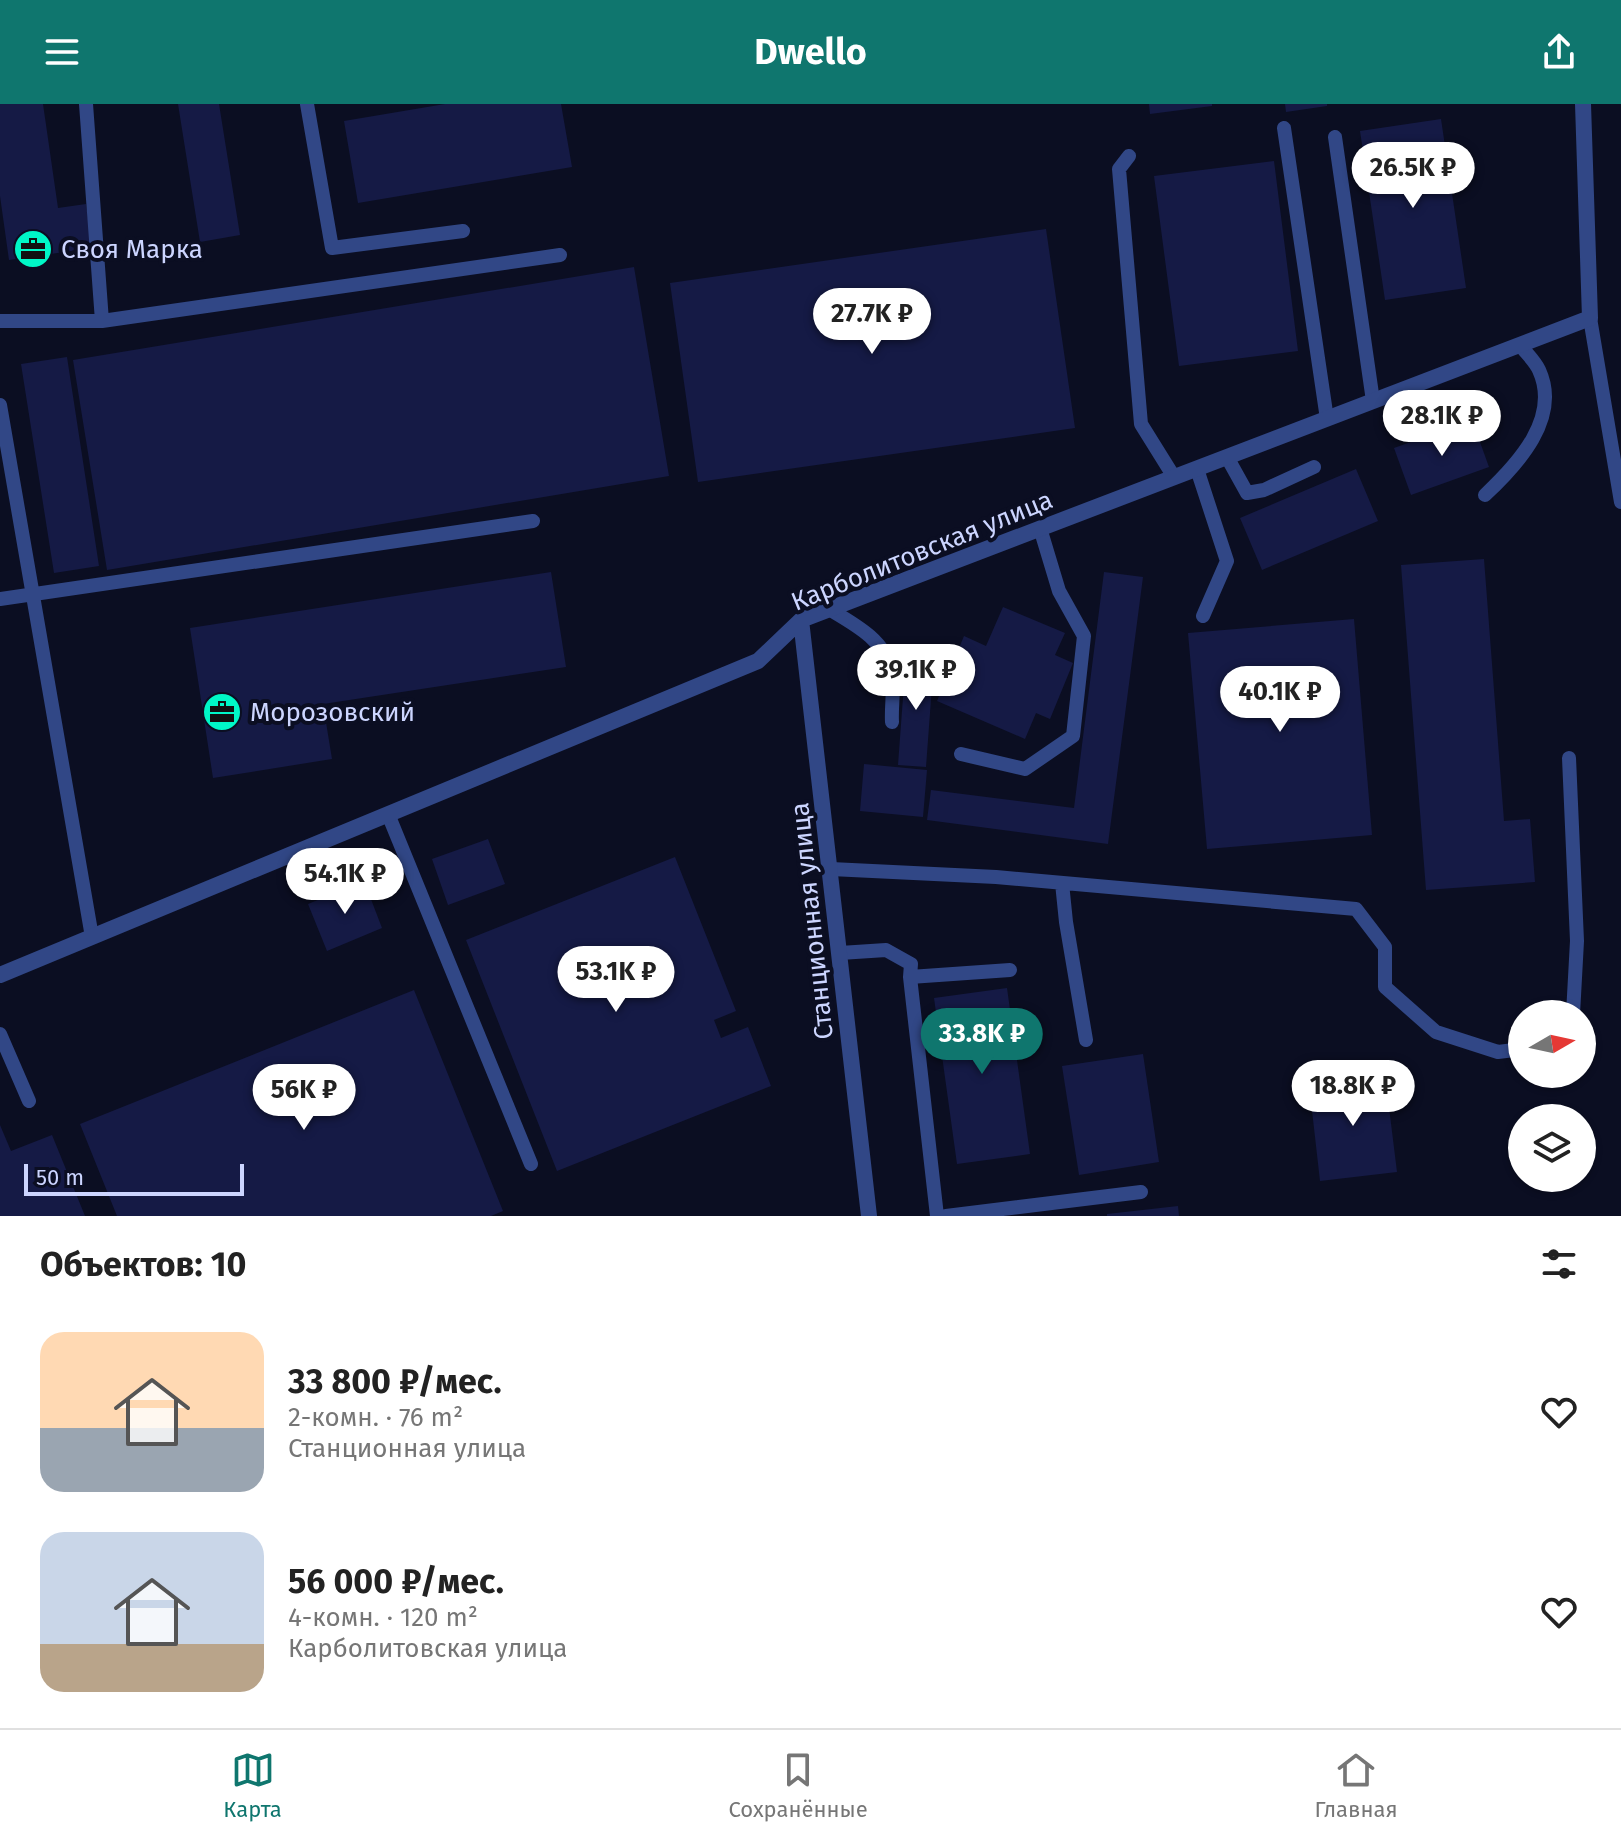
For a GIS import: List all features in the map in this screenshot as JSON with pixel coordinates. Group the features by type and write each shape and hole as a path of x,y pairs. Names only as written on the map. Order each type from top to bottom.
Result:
{"street":[{"path":"1583,104 1590,318"},
{"name":"Карболитовская улица","path":"0,975 758,661 801,620 1590,318"},
{"name":"Станционная улица","path":"801,620 869,1216"}],"lane":[{"path":"86,104 102,321"},
{"path":"307,104 332,248 463,231"},
{"path":"1284,128 1327,419"},
{"path":"1335,137 1373,401"},
{"path":"1129,156 1119,169 1141,424 1174,477"},
{"path":"0,321 102,321 560,255"},
{"path":"1590,318 1621,502"},
{"path":"1485,495 1511,470 1543,419 1547,391 1538,367 1520,345"},
{"path":"0,405 92,937"},
{"path":"1227,457 1247,493 1264,490 1314,467"},
{"path":"1197,469 1227,561 1203,616"},
{"path":"0,599 533,521"},
{"path":"961,754 1025,769 1073,736 1084,636 1059,591 1040,528"},
{"path":"829,609 858,626 884,649 892,672 892,722"},
{"path":"1569,758 1577,941 1574,1000"},
{"path":"388,814 531,1164"},
{"path":"831,869 996,877 1356,909 1385,947 1385,987 1436,1032 1498,1052 1508,1051"},
{"path":"1062,883 1086,1040"},
{"path":"840,953 886,950 911,964 937,1216"},
{"path":"910,977 1010,970"},
{"path":"0,1034 29,1101"},
{"path":"946,1216 1141,1192"}],"building":[{"path":"0,104 43,104 58,208 86,204 92,248 9,260 0,196"},
{"path":"178,104 219,104 240,235 200,242"},
{"path":"445,104 561,104 572,167 358,203 344,121"},
{"path":"1149,104 1212,104 1212,106 1150,114"},
{"path":"1285,104 1327,104 1327,106 1286,112"},
{"path":"1441,119 1466,288 1385,300 1360,131"},
{"path":"1274,161 1298,351 1179,366 1154,176"},
{"path":"1046,229 1075,428 698,482 670,283"},
{"path":"634,267 669,476 107,570 73,360"},
{"path":"67,357 99,566 54,573 21,364"},
{"path":"1472,420 1489,467 1411,495 1394,448"},
{"path":"1356,469 1378,521 1262,570 1240,518"},
{"path":"1484,559 1504,821 1530,819 1535,882 1426,890 1401,565"},
{"path":"551,572 566,667 323,704 332,759 213,778 190,628"},
{"path":"1104,572 1143,577 1108,844 927,820 931,790 1074,808"},
{"path":"1003,607 1065,633 1055,655 1073,663 1050,719 1036,713 1025,739 937,701 964,636 986,646"},
{"path":"1354,619 1372,835 1207,849 1188,633"},
{"path":"906,657 934,659 926,767 898,765"},
{"path":"864,764 927,770 923,817 860,811"},
{"path":"488,839 505,884 448,905 432,859"},
{"path":"675,857 736,1011 714,1020 721,1038 748,1027 771,1086 557,1171 466,940"},
{"path":"364,881 382,928 327,951 308,904"},
{"path":"1007,988 1030,1154 957,1164 934,998"},
{"path":"414,990 503,1211 491,1216 117,1216 80,1124"},
{"path":"1143,1054 1159,1162 1079,1175 1062,1066"},
{"path":"1385,1075 1397,1172 1320,1181 1309,1084"},
{"path":"0,1125 11,1151 52,1135 85,1216 0,1216"},
{"path":"1178,1206 1179,1216 1107,1216 1107,1214"}],"place":[{"name":"Своя Марка","path":"33,249"},
{"name":"Морозовский","path":"222,712"}]}
